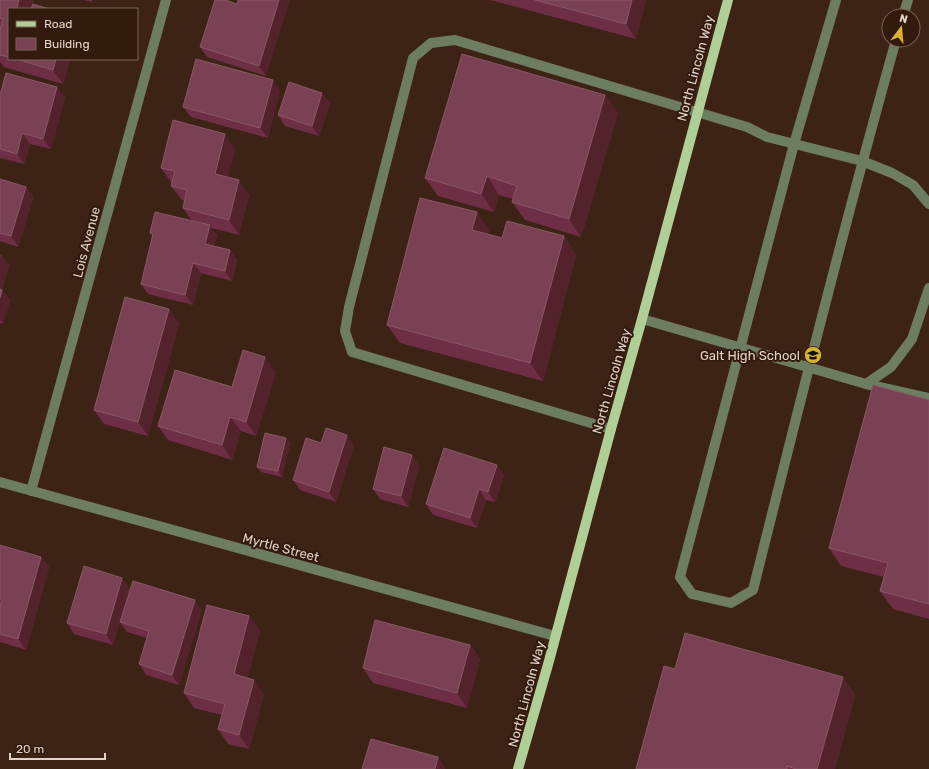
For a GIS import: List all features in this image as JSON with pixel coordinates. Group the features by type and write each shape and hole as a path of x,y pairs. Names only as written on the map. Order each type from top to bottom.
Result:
{"main road":[{"name":"North Lincoln Way","path":"518,769 728,0"}],"street":[{"name":"Lois Avenue","path":"31,491 166,0"},
{"path":"836,0 794,144 680,577 692,594 731,603 753,590 862,161 894,48"},
{"path":"611,428 352,352 345,331 349,307 413,58 431,43 455,40 747,127 767,137 862,161 892,173 913,185 929,204"},
{"path":"866,384 891,368 912,339 929,288"},
{"path":"642,319 809,366 866,384 929,398"},
{"name":"Myrtle Street","path":"0,482 555,636"}],"building":[{"path":"0,0 19,0 17,8 8,8 8,57 0,55 0,30 3,19 0,18"},
{"path":"215,0 225,0 237,4 238,0 279,0 259,66 200,47"},
{"path":"535,0 632,0 626,24"},
{"path":"33,4 46,8 31,8"},
{"path":"462,54 605,95 569,219 512,202 517,186 487,176 481,194 425,178"},
{"path":"196,59 273,80 260,128 183,107"},
{"path":"19,60 56,60 53,70"},
{"path":"6,73 57,87 43,139 22,133 17,154 0,149 0,95"},
{"path":"289,82 322,93 312,126 278,115"},
{"path":"173,120 225,134 215,174 239,180 229,220 183,208 187,190 171,186 175,171 161,168"},
{"path":"0,179 26,187 11,236 0,233"},
{"path":"420,198 477,212 472,230 502,238 507,221 564,236 530,363 387,325"},
{"path":"155,212 210,225 205,244 230,250 225,271 193,263 185,295 141,284 153,234 150,233"},
{"path":"125,297 169,309 138,422 94,410"},
{"path":"243,350 265,357 246,422 230,417 222,445 158,426 175,370 232,387"},
{"path":"873,385 929,400 929,604 880,591 888,563 829,548"},
{"path":"326,428 347,435 329,492 293,480 306,438 321,443"},
{"path":"265,433 286,438 278,471 257,467"},
{"path":"384,447 412,455 401,496 373,489"},
{"path":"444,448 497,465 488,492 479,489 470,518 426,504"},
{"path":"0,545 41,557 18,639 0,634 0,607 2,600 0,599"},
{"path":"84,566 122,578 106,634 67,623"},
{"path":"133,581 195,600 172,675 139,664 149,631 120,622"},
{"path":"207,605 249,616 234,674 254,680 239,735 218,729 225,704 184,693"},
{"path":"375,620 470,645 457,693 363,668"},
{"path":"685,633 843,677 817,769 796,769 787,766 787,769 636,769 664,666 675,669"},
{"path":"371,739 438,757 435,769 362,769"}],"place":[{"name":"Galt High School","path":"813,355"}]}
